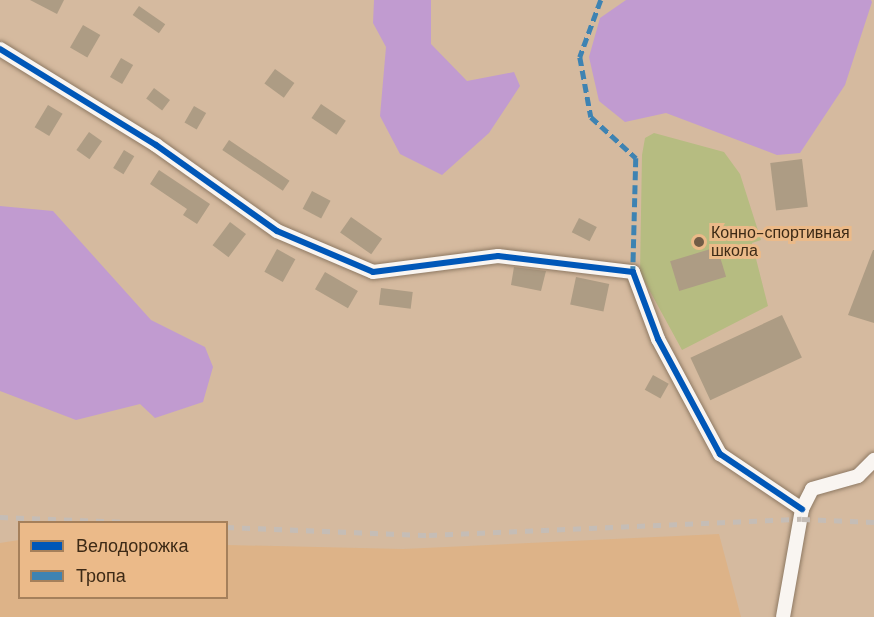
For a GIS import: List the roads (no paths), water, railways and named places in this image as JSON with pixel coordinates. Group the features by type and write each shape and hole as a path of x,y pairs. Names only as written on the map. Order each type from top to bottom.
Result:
{"street":[{"path":"0,49 156,145 277,231 373,272 498,256 633,272 657,339 720,454 802,514"},
{"path":"783,617 802,514 812,489 858,476 874,460"}],"railway":[{"path":"0,517 102,521"},
{"path":"228,527 429,535 802,519 874,522"}],"place":[{"name":"Конно-спортивная школа","path":"699,242"}]}
